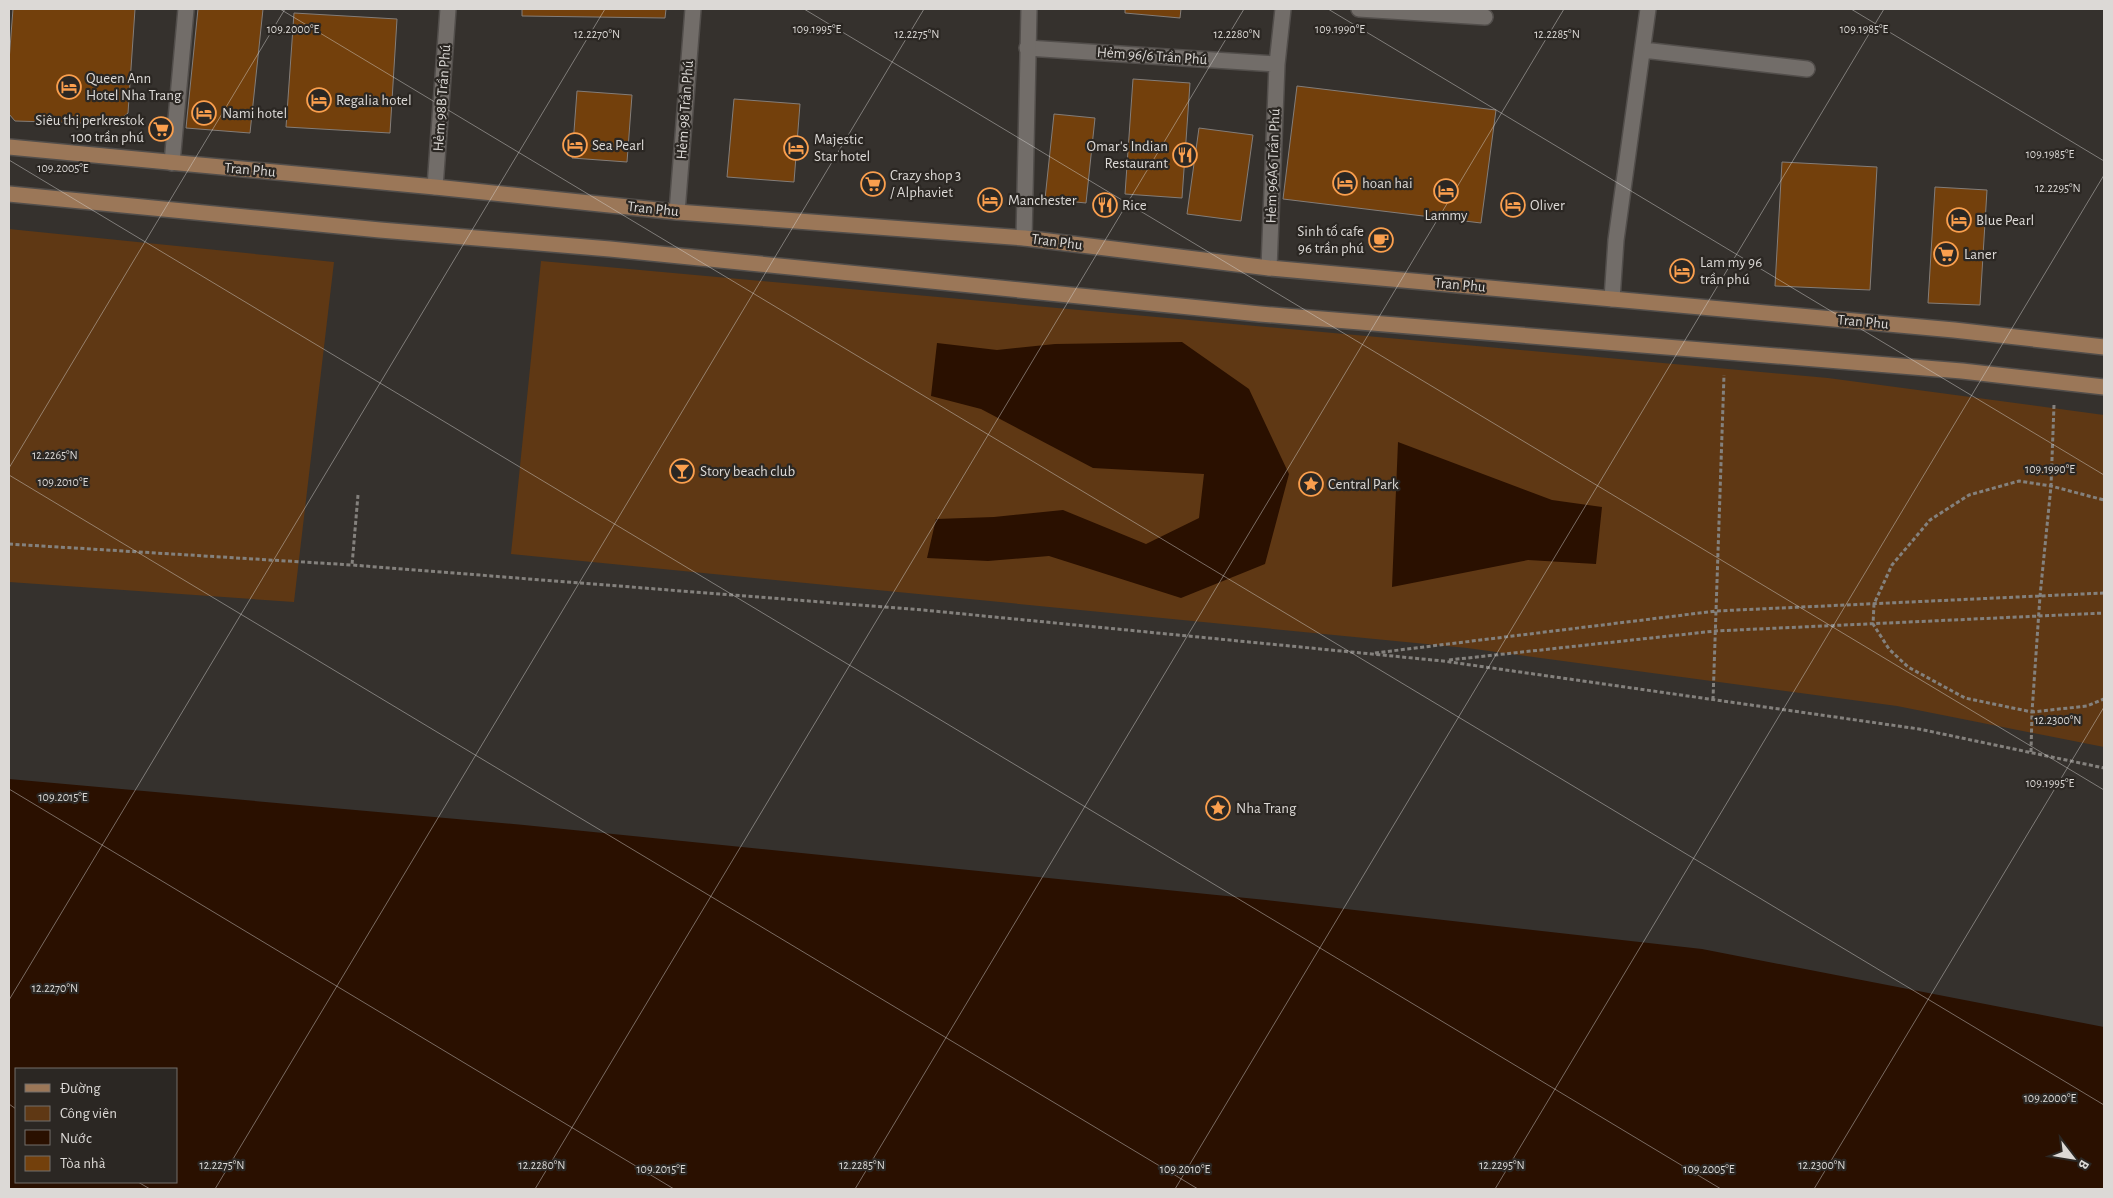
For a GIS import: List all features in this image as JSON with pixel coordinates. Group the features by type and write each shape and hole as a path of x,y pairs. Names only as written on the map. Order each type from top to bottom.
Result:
{"main road":[{"name":"Tran Phu","path":"9,147 677,212 1024,238 1269,268 1954,330 2104,347"},
{"path":"9,194 380,230 610,249 1260,314 2055,380 2104,387"}],"street":[{"path":"172,163 186,9"},
{"name":"Hẻm 98B Trần Phú","path":"435,187 448,9"},
{"name":"Hẻm 98 Trần Phú","path":"677,212 692,9"},
{"path":"1024,238 1029,9"},
{"name":"Hẻm 96A6 Trần Phú","path":"1269,268 1278,64 1283,9"},
{"path":"1359,9 1485,17"},
{"path":"1612,299 1616,240 1648,9"},
{"name":"Hẻm 96/6 Trần Phú","path":"1027,48 1278,64"},
{"path":"1643,50 1807,69"}],"path":[{"path":"1713,700 1725,352"},
{"path":"2031,753 2040,596 2051,486 2055,380"},
{"path":"2104,500 2051,486 2019,481 1969,495 1930,520 1892,565 1874,604 1873,624 1889,649 1908,667 1965,698 2032,712 2087,706 2104,699"},
{"path":"352,565 358,495"},
{"path":"9,544 352,565 923,610 1369,653 1443,661 1919,729 2104,768"},
{"path":"1369,653 1716,611 2104,593"},
{"path":"1443,661 1715,630 2104,613"}],"green space":[{"path":"9,229 334,262 294,602 9,582"},
{"name":"Central Park","path":"541,261 1828,378 2104,415 2104,747 1897,706 1467,648 511,554"}],"water":[{"path":"1182,342 1249,389 1289,474 1265,564 1181,598 1049,556 988,561 927,558 936,519 994,517 1063,510 1146,544 1199,518 1204,474 1093,468 981,409 931,396 937,343 997,350 1055,344"},
{"path":"1398,442 1552,500 1602,507 1596,564 1528,560 1392,587"},
{"path":"9,779 524,825 1266,900 1702,949 2104,1027 2104,1189 9,1189"}],"building":[{"name":"Queen Ann Hotel Nha Trang","path":"13,9 135,9 128,113 115,124 15,121 9,114 9,61"},
{"path":"198,9 263,9 250,133 186,128"},
{"path":"522,9 666,9 665,18 522,16"},
{"path":"1125,9 1181,9 1180,18 1125,13"},
{"path":"294,13 397,19 390,133 286,127"},
{"path":"1133,79 1190,83 1182,198 1125,194"},
{"path":"1297,86 1496,110 1481,223 1283,199"},
{"path":"577,91 632,95 627,162 572,158"},
{"path":"734,99 800,104 794,182 727,177"},
{"path":"1054,114 1095,118 1086,203 1045,199"},
{"path":"1199,128 1253,135 1241,221 1187,214"},
{"path":"1782,162 1877,167 1870,290 1775,286"},
{"path":"1935,187 1987,190 1980,305 1928,303"}],"place":[{"name":"Queen Ann Hotel Nha Trang","path":"69,87"},
{"name":"Regalia hotel","path":"319,100"},
{"name":"Nami hotel","path":"204,113"},
{"name":"Siêu thị perkrestok 100 trần phú","path":"161,129"},
{"name":"Sea Pearl","path":"575,145"},
{"name":"Majestic Star hotel","path":"796,148"},
{"name":"Omar's Indian Restaurant","path":"1185,155"},
{"name":"hoan hai","path":"1345,183"},
{"name":"Crazy shop 3 / Alphaviet","path":"873,184"},
{"name":"Lammy","path":"1446,191"},
{"name":"Manchester","path":"990,200"},
{"name":"Rice","path":"1105,205"},
{"name":"Oliver","path":"1513,205"},
{"name":"Blue Pearl","path":"1959,220"},
{"name":"Sinh tố cafe 96 trần phú","path":"1381,240"},
{"name":"Laner","path":"1946,254"},
{"name":"Lam my 96 trần phú","path":"1682,271"},
{"name":"Story beach club","path":"682,471"},
{"name":"Central Park","path":"1311,484"},
{"name":"Nha Trang","path":"1218,808"}]}
